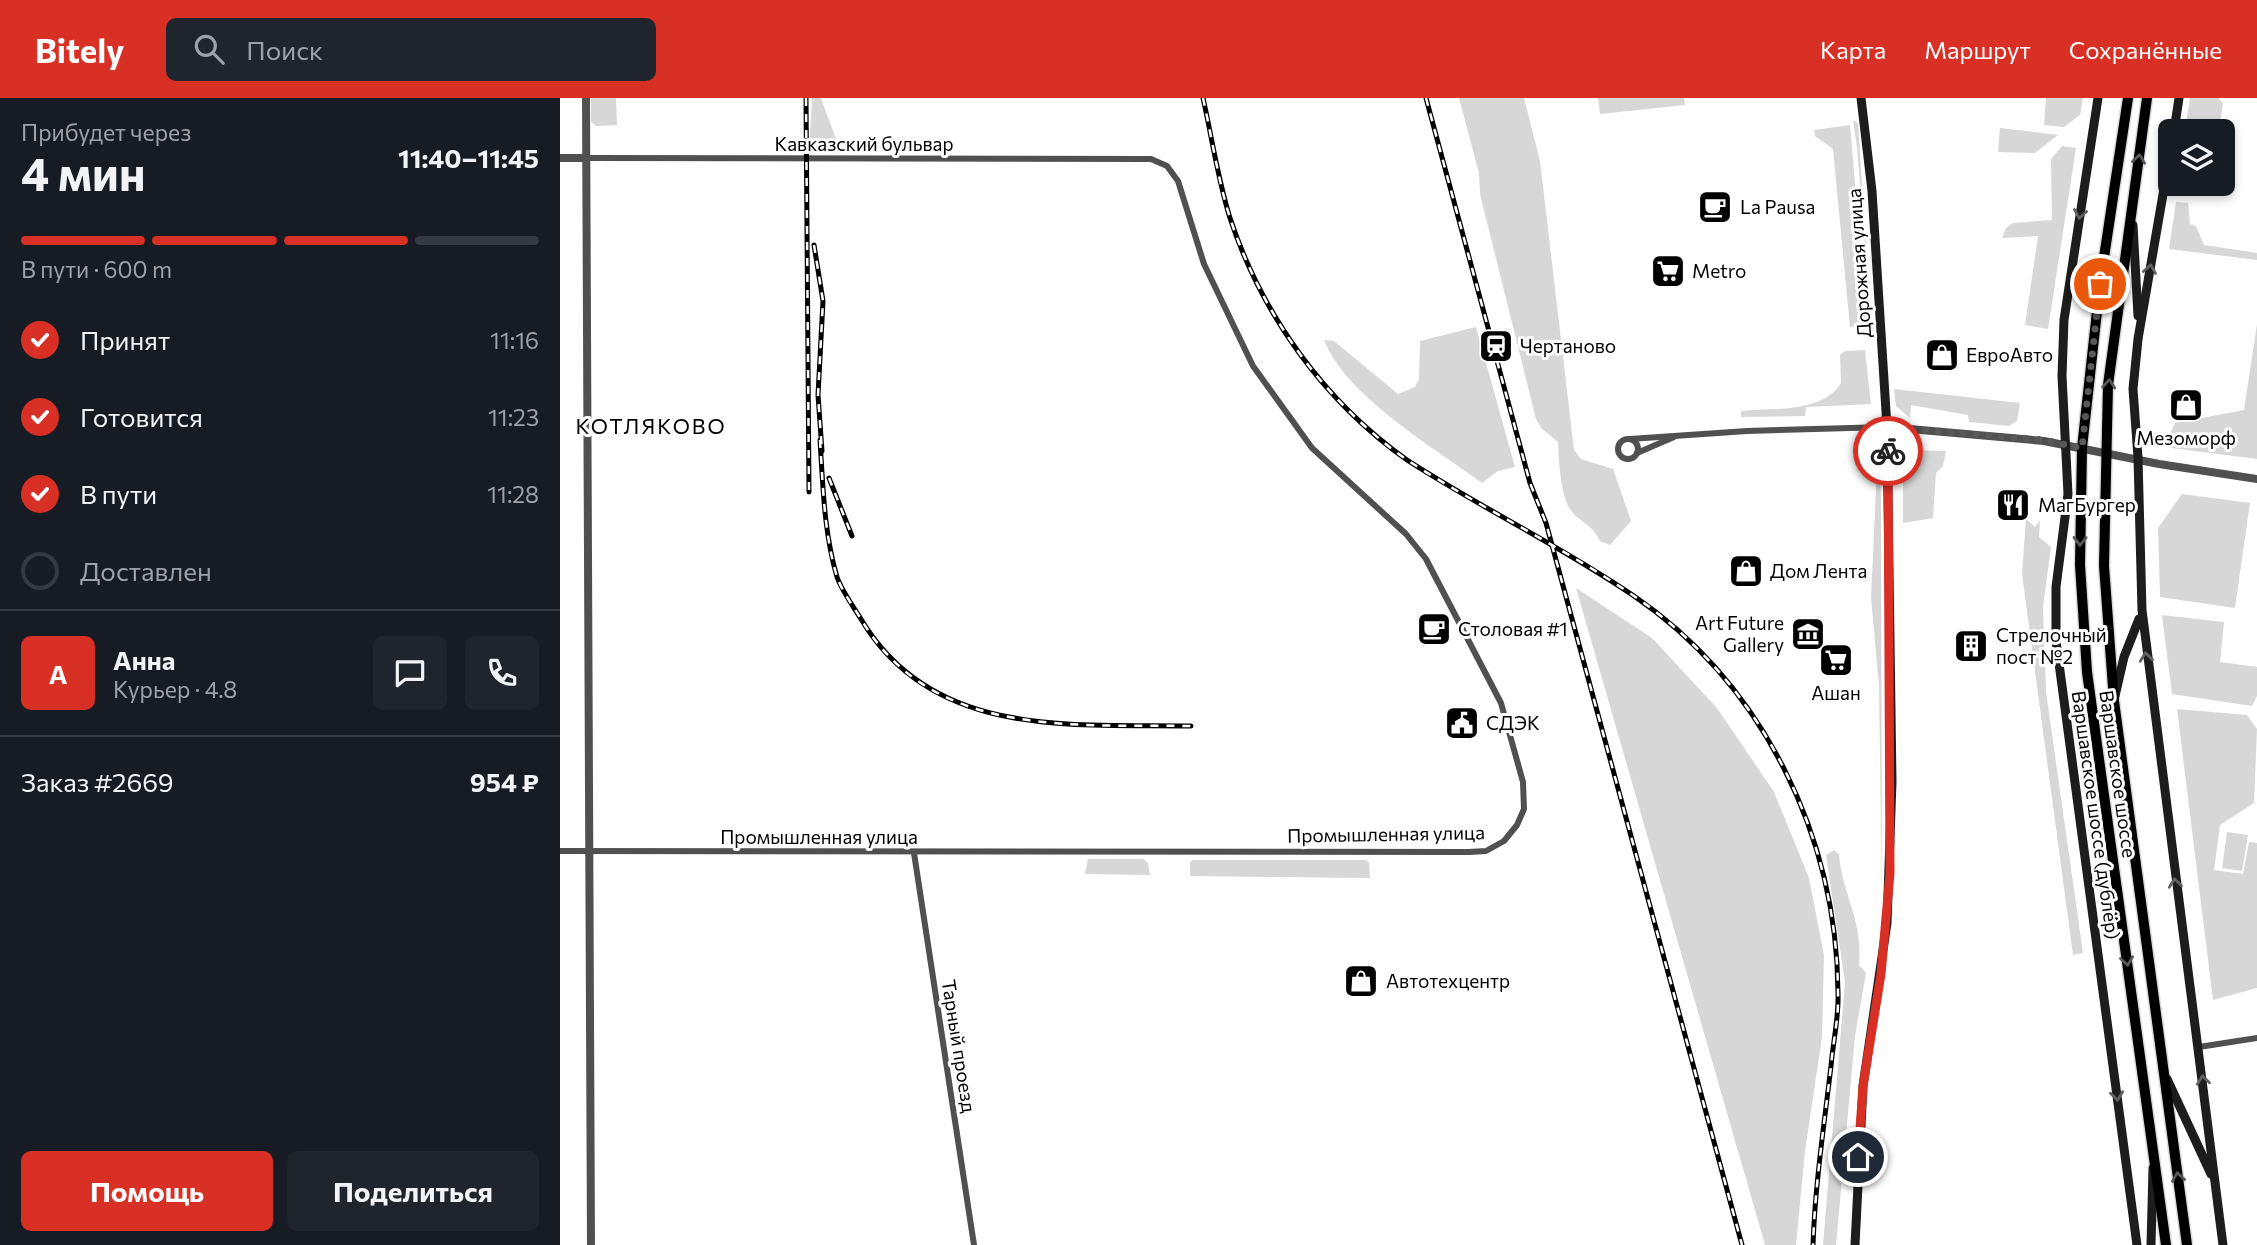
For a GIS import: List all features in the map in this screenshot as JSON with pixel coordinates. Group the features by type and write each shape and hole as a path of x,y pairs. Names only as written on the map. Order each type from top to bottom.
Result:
{"main road":[{"name":"Дорожная улица","path":"1855,1245 1862,1099 1881,974 1890,873 1887,427 1872,191 1861,98"},
{"name":"Варшавское шоссе (дублёр)","path":"2098,98 2064,320 2063,376 2068,494 2056,587 2060,690 2137,1245"},
{"name":"Варшавское шоссе","path":"2128,98 2100,284 2082,448 2080,565 2087,673 2166,1245"},
{"name":"Варшавское шоссе","path":"2147,98 2109,376 2104,566 2114,701 2187,1245"},
{"path":"2176,119 2179,98"},
{"path":"2163,196 2138,339 2133,408 2138,458 2142,610 2223,1245"},
{"path":"2132,213 2138,339"},
{"path":"2114,701 2124,657 2142,610"},
{"path":"2164,1070 2177,1106 2206,1161 2218,1196"},
{"path":"2151,1245 2154,1156"}],"street":[{"path":"586,98 591,1245"},
{"name":"Кавказский бульвар","path":"560,158 1151,159 1167,166"},
{"name":"Промышленная улица","path":"560,851 1469,852 1486,851 1504,841 1521,817 1525,798 1501,703 1426,559 1406,534 1312,448 1253,366 1204,264 1178,181 1167,166"},
{"path":"1680,435 1637,453 1630,459 1618,454 1618,444 1630,439 1680,435 1887,427 2067,445 2257,479"},
{"path":"1630,439 1638,446 1637,453"},
{"name":"Тарный проезд","path":"914,853 974,1245"},
{"path":"2199,1047 2257,1038"}],"shaded area":[{"path":"591,98 616,98 617,125 596,126 591,122"},
{"path":"812,98 821,98 841,153 809,153"},
{"path":"1459,98 1524,98 1540,161 1574,450 1581,459 1613,469 1631,521 1610,545 1600,541 1593,530 1571,511 1562,483 1558,442 1541,428 1536,419"},
{"path":"1598,98 1684,98 1685,105 1600,114"},
{"path":"2046,98 2083,98 2080,115 2064,127 2044,125"},
{"path":"2190,98 2218,98 2223,103 2221,119 2187,119"},
{"path":"1853,120 1858,123 1871,324 1857,147"},
{"path":"1850,125 1867,325 1850,327 1833,149 1815,136 1814,130"},
{"path":"2000,128 2058,135 2035,153 1998,152"},
{"path":"2062,146 2076,148 2048,329 2025,325 2038,236 2002,238 2006,228 2013,223 2052,220 2051,159"},
{"path":"2176,202 2188,203 2190,224 2196,226 2204,245 2257,253 2257,260 2169,249"},
{"path":"2257,324 2257,459 2164,447 2175,423 2244,410"},
{"path":"1476,327 1515,467 1498,471 1482,483 1416,437 1371,400 1335,361 1324,340 1334,341 1398,394 1415,387 1419,379 1420,341"},
{"path":"1865,350 1871,404 1806,407 1805,416 1741,417 1741,411 1782,409 1822,400 1833,393 1841,383 1840,355 1845,351"},
{"path":"1894,389 2020,403 2017,421 2009,426 1969,422 1968,415 1911,405 1910,418 1896,406"},
{"path":"1903,450 1946,451 1943,466 1936,473 1933,518 1903,523"},
{"path":"1872,453 1879,454 1881,498 1882,898 1879,685 1871,598 1876,488"},
{"path":"2182,494 2250,503 2235,608 2160,597 2158,528"},
{"path":"2026,519 2035,527 2040,520 2039,537 2051,547 2043,607 2046,692 2083,953 2073,955 2022,574"},
{"path":"1576,588 1652,638 1717,708 1774,792 1809,878 1824,955 1822,1037 1805,1151 1796,1245 1765,1245"},
{"path":"2162,615 2224,622 2220,662 2257,667 2257,696 2252,706 2172,694"},
{"path":"2177,709 2247,715 2257,729 2254,803 2220,825 2214,870 2243,874 2249,842 2257,843 2257,988 2213,1000"},
{"path":"2227,832 2248,835 2242,871 2222,868"},
{"path":"1834,850 1839,854 1855,920 1859,965 1866,973 1855,1036 1836,1245 1823,1245 1845,982 1826,855"},
{"path":"1088,859 1143,859 1148,863 1150,875 1085,874"},
{"path":"1365,860 1369,862 1370,878 1190,876 1190,862"}],"railway":[{"path":"806,98 809,492"},
{"path":"1203,98 1226,204 1243,254 1278,322 1323,383 1377,437 1407,460 1606,578 1680,632 1721,674 1755,720 1784,769 1807,822 1824,878 1834,935 1838,993 1813,1245"},
{"path":"1426,98 1530,483 1546,523 1742,1245"},
{"path":"814,245 823,301 818,395 822,451"},
{"path":"820,440 827,527 839,582 861,619 891,658 926,686 965,705 1008,717 1053,723 1191,726"},
{"path":"829,478 852,536"}],"way so far":[{"path":"1888,451 1887,427 2044,440 2082,448 2100,284"}],"place":[{"name":"La Pausa","path":"1715,207"},
{"name":"Metro","path":"1668,271"},
{"name":"Чертаново","path":"1496,346"},
{"name":"ЕвроАвто","path":"1942,355"},
{"name":"Мезоморф","path":"2186,405"},
{"name":"МагБургер","path":"2013,505"},
{"name":"Дом Лента","path":"1746,571"},
{"name":"Столовая #1","path":"1434,629"},
{"name":"Art Future Gallery","path":"1808,634"},
{"name":"Стрелочный пост №2","path":"1971,646"},
{"name":"Ашан","path":"1836,660"},
{"name":"СДЭК","path":"1462,723"},
{"name":"Автотехцентр","path":"1361,981"}],"district":[{"name":"КОТЛЯКОВО","path":"651,427"}],"route":[{"path":"1858,1157 1863,1086 1881,974 1890,873 1892,782 1888,451"}]}
